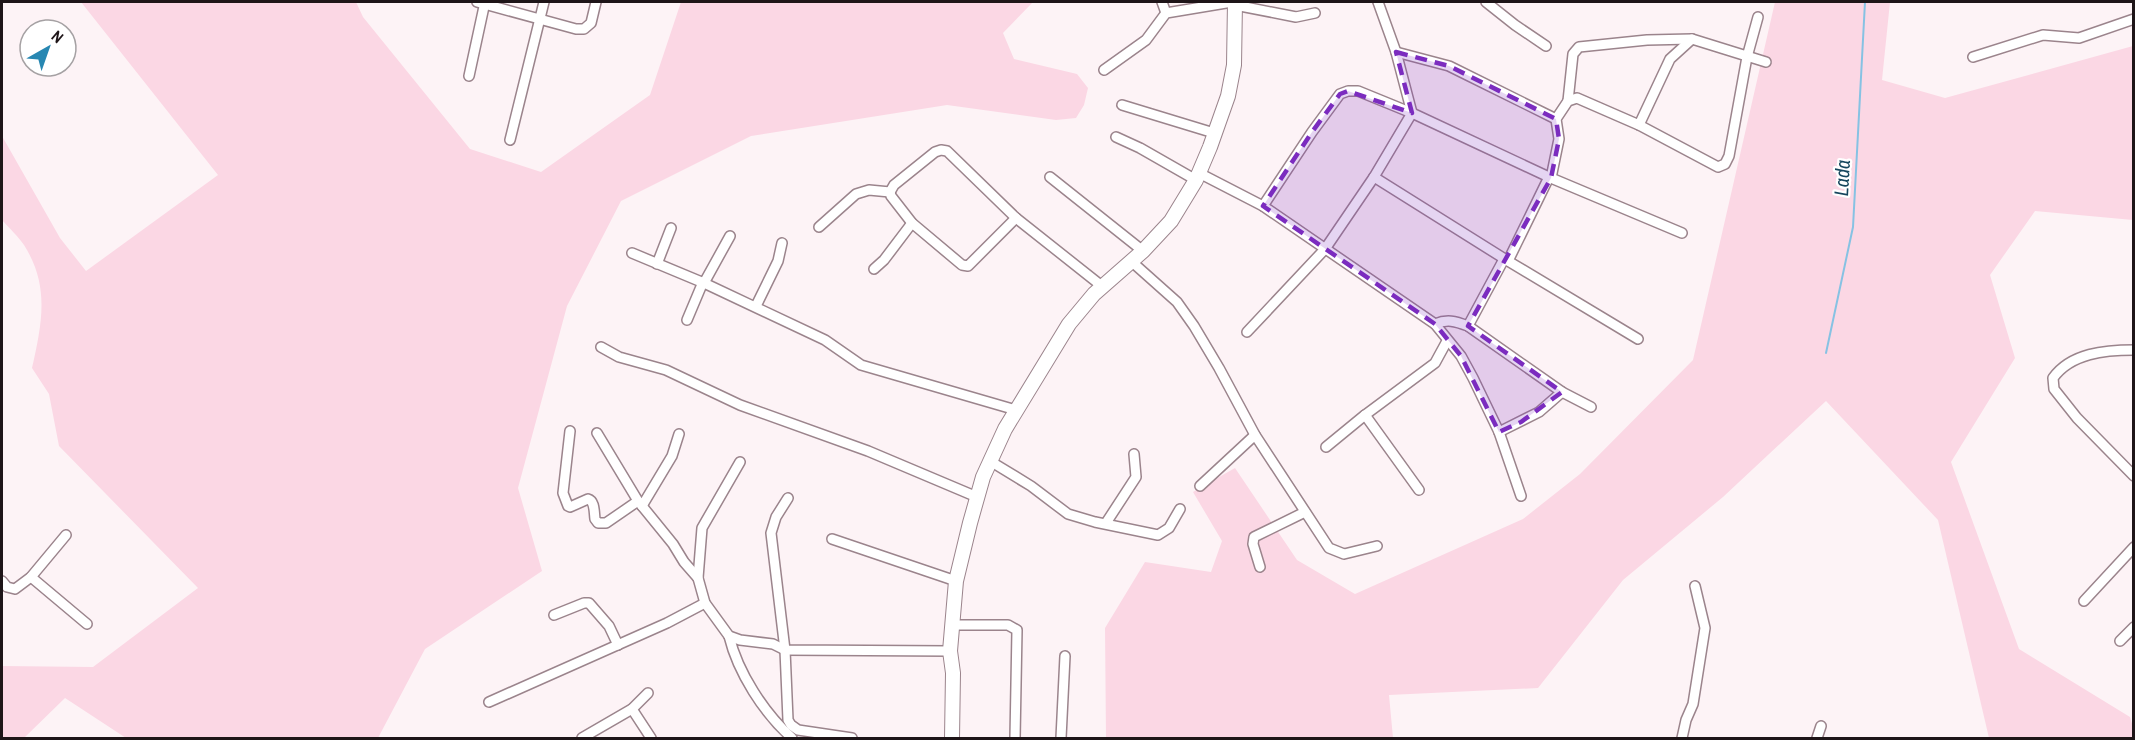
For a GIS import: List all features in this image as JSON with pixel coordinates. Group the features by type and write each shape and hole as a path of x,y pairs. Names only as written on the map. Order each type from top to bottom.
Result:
{"street":[{"path":"470,76 482,2 584,29 591,23 596,2"},
{"path":"510,140 544,2"},
{"path":"1162,2 1166,13"},
{"path":"1247,332 1325,249 1374,177 1412,113 1396,52 1378,2"},
{"path":"1486,2 1546,46"},
{"path":"952,738 953,673 950,651 956,581 977,497 990,461 1016,410 1069,324 1103,287 1143,251 1171,221 1197,177 1228,96 1234,65 1234,3"},
{"path":"1104,70 1146,40 1166,13 1234,3 1296,17 1315,13"},
{"path":"1568,101 1577,98 1639,125 1718,167 1725,164 1729,156 1747,57 1758,17"},
{"path":"1973,57 2043,35 2079,38 2133,19"},
{"path":"1639,125 1670,59 1692,39"},
{"path":"1468,326 1550,178 1558,139 1556,119 1568,101 1573,54 1579,47 1647,40 1692,39 1766,62"},
{"path":"1396,52 1449,66 1556,119"},
{"path":"1263,206 1340,94 1358,91 1412,113 1550,178 1682,233"},
{"path":"1122,105 1214,133"},
{"path":"1116,137 1263,206 1435,324 1461,356 1499,432 1521,496"},
{"path":"890,192 894,185 935,152 946,151 1016,218 1103,287"},
{"path":"1050,177 1143,251"},
{"path":"1374,177 1638,339"},
{"path":"819,227 856,194 869,190 890,192"},
{"path":"890,192 912,223 957,262 968,266 1016,218"},
{"path":"874,269 884,260 912,223"},
{"path":"657,264 671,228"},
{"path":"687,320 704,282 730,236"},
{"path":"756,306 778,261 782,243"},
{"path":"632,253 756,306 825,340 861,365 1016,410"},
{"path":"1131,261 1177,302 1220,368 1255,435 1329,548 1344,554 1377,546"},
{"path":"1435,324 1443,321 1456,321 1468,326 1562,392 1591,407"},
{"path":"1326,447 1435,363 1447,341"},
{"path":"601,347 619,357 666,370 740,405 868,451 977,497"},
{"path":"2133,350 2110,350 2087,355 2058,370 2053,378 2054,389 2077,418 2133,476"},
{"path":"1499,432 1539,412 1562,392"},
{"path":"1365,415 1419,490"},
{"path":"570,431 563,493 570,507 591,499 595,519 601,523 606,523 640,503 672,456 679,434"},
{"path":"597,433 640,503 698,578"},
{"path":"1200,486 1255,435"},
{"path":"1106,523 1136,477 1134,454"},
{"path":"990,461 1031,486 1068,514 1095,522 1158,535 1169,528 1180,508"},
{"path":"740,462 702,528 698,578 705,603 729,636 733,651 758,697 789,732"},
{"path":"788,498 771,533 786,650 789,732"},
{"path":"1260,567 1252,544 1254,537 1305,512"},
{"path":"2,581 7,587 15,589 31,577 66,535"},
{"path":"832,539 956,581"},
{"path":"2084,601 2133,547"},
{"path":"31,577 87,624"},
{"path":"1682,738 1693,704 1705,628 1695,586"},
{"path":"554,615 589,603 609,626 618,645"},
{"path":"489,702 667,624 705,603"},
{"path":"952,625 1008,625 1017,630 1015,738"},
{"path":"2120,641 2133,627"},
{"path":"729,636 740,640 773,644 786,650 950,651"},
{"path":"1061,738 1065,656"},
{"path":"582,738 632,709 648,693"},
{"path":"632,709 651,738"},
{"path":"1817,738 1821,726"},
{"path":"775,738 798,730 852,738"}],"highlighted area":[{"path":"1396,52 1449,66 1556,119 1559,139 1551,178 1468,326 1562,392 1521,422 1499,432 1461,356 1435,324 1263,206 1340,94 1348,91 1412,113"}],"shaded area":[{"path":"81,2 356,2 363,17 470,149 541,172 650,95 681,2 1033,2 1003,33 1014,59 1077,74 1088,88 1084,105 1076,118 1056,120 947,105 751,136 621,201 567,306 518,488 542,571 425,649 378,738 126,738 65,698 24,738 2,738 2,666 93,667 198,588 59,446 49,394 32,368 39,336 42,305 38,275 24,245 2,220 2,136 60,238 86,271 218,175"},
{"path":"1775,2 1890,2 1882,80 1945,98 2133,46 2133,220 2035,211 1990,275 2015,358 1951,462 2019,649 2130,717 2133,738 1989,738 1938,520 1826,401 1723,497 1623,580 1538,688 1389,695 1393,738 1106,738 1105,628 1145,562 1211,572 1222,541 1193,492 1235,468 1297,560 1355,594 1523,519 1580,474 1693,360"}],"waterway":[{"name":"Lada","path":"1826,353 1853,227 1865,2"}]}
